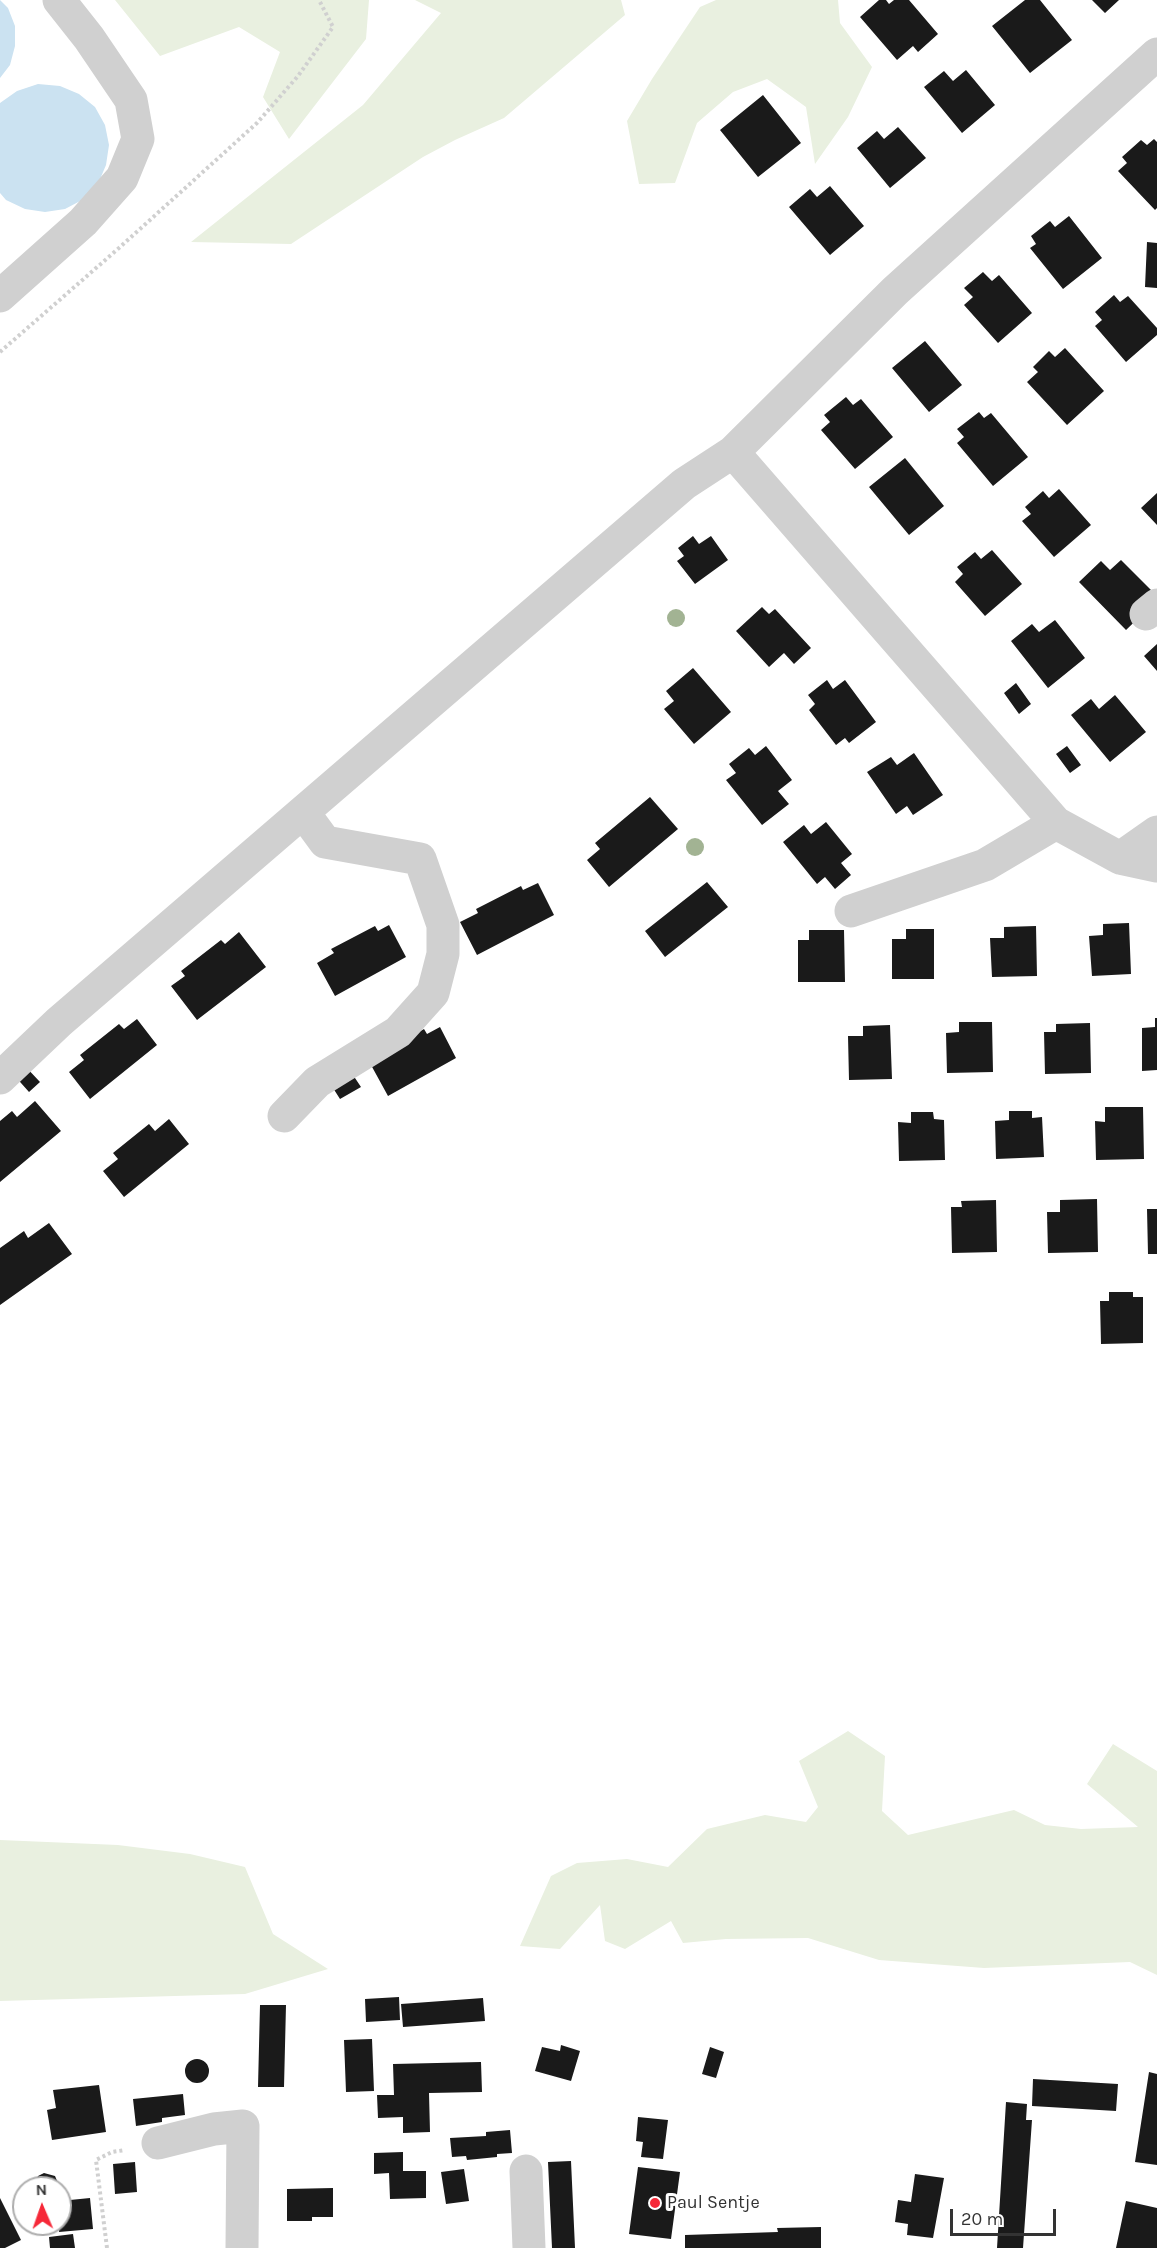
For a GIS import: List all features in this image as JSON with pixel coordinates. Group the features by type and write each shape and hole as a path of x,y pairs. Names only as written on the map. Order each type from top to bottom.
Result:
{"street":[{"path":"0,296 83,222 123,178 138,139 131,100 89,38 59,0"},
{"path":"0,1078 59,1022 684,484 733,452 895,291 1157,54"},
{"path":"733,452 1056,823 1120,858 1157,866"},
{"path":"284,1116 317,1082 398,1032 433,993 443,954 443,925 420,859 324,842 303,812"},
{"path":"851,911 985,865 1056,823"},
{"path":"1120,858 1157,832"},
{"path":"158,2143 214,2129 243,2126 242,2248"},
{"path":"526,2171 529,2248"}],"path":[{"path":"0,352 257,123 298,76 333,27 319,0"},
{"path":"96,2160 107,2248"}],"green space":[{"path":"115,0 369,0 366,39 289,139 263,97 280,52 239,27 160,56"},
{"path":"415,0 621,0 625,15 504,118 423,157 291,244 191,242 363,105 441,13"},
{"path":"716,0 838,0 840,23 872,67 848,117 815,164 806,107 767,79 733,92 697,123 675,183 639,184 627,121 700,7"},
{"path":"848,1731 885,1756 882,1811 908,1835 1014,1810 1045,1825 1081,1829 1138,1827 1087,1784 1113,1744 1157,1771 1157,1975 1130,1962 984,1968 879,1960 808,1938 726,1939 683,1943 671,1921 625,1949 605,1941 600,1905 560,1949 520,1946 551,1876 577,1863 627,1859 668,1867 707,1829 765,1815 806,1822 818,1807 799,1761"},
{"path":"0,1840 118,1845 190,1854 245,1867 273,1934 328,1969 245,1994 0,2001"}],"water":[{"path":"0,0 8,8 15,26 15,46 10,65 0,78"},
{"path":"38,84 60,86 79,94 95,107 105,125 109,145 106,165 98,184 84,199 65,209 45,212 25,209 6,200 0,193 0,103 17,91"}],"building":[{"path":"879,0 886,0 889,4 894,0 909,0 938,34 918,52 913,46 897,60 860,17"},
{"path":"1025,0 1040,0 1072,40 1030,73 992,26"},
{"path":"1092,0 1119,0 1105,13"},
{"path":"966,70 995,105 962,133 924,87 944,71 953,81"},
{"path":"763,95 801,143 758,177 720,130"},
{"path":"898,127 926,158 890,188 857,148 877,131 884,139"},
{"path":"1154,139 1157,142 1157,208 1155,210 1118,171 1127,163 1122,157 1141,140 1147,145"},
{"path":"830,186 864,226 830,255 789,207 810,189 817,197"},
{"path":"1069,216 1102,258 1063,289 1030,248 1036,244 1031,236 1050,221 1055,227"},
{"path":"1147,242 1157,243 1157,288 1145,287"},
{"path":"983,272 992,281 999,275 1032,313 998,343 964,305 973,297 964,288"},
{"path":"1114,295 1120,302 1128,296 1157,328 1157,335 1126,362 1095,326 1102,320 1095,312"},
{"path":"925,341 962,385 929,412 892,368"},
{"path":"1065,348 1104,391 1067,425 1027,382 1038,372 1033,367 1049,351 1055,357"},
{"path":"846,397 853,405 861,399 893,437 855,469 821,430 830,422 824,415"},
{"path":"979,412 984,418 991,413 1028,457 993,486 957,443 964,437 957,429"},
{"path":"905,458 944,506 909,535 869,487"},
{"path":"1059,489 1091,525 1054,557 1022,521 1031,514 1025,507 1043,491 1049,498"},
{"path":"1157,493 1157,525 1141,508"},
{"path":"693,536 699,544 711,536 728,560 695,584 677,561 684,556 678,548"},
{"path":"992,550 1022,584 985,616 955,582 963,574 957,567 975,552 981,559"},
{"path":"1121,560 1157,596 1157,600 1126,630 1079,582 1101,561 1110,570"},
{"path":"762,607 769,614 775,609 811,648 794,664 784,653 769,667 736,631"},
{"path":"1055,620 1085,658 1048,688 1011,641 1032,624 1039,632"},
{"path":"1157,644 1157,671 1144,656"},
{"path":"693,668 731,712 694,744 664,709 674,701 666,691"},
{"path":"827,680 833,689 845,680 876,722 849,743 845,738 836,745 809,710 815,704 808,695"},
{"path":"1016,683 1031,704 1019,714 1004,693"},
{"path":"1115,695 1146,732 1110,762 1071,715 1091,699 1099,709"},
{"path":"766,746 792,780 778,791 789,804 762,825 726,780 736,773 729,764 749,748 755,755"},
{"path":"1067,746 1081,765 1070,773 1056,754"},
{"path":"914,753 943,795 913,815 907,806 896,814 867,772 891,757 897,765"},
{"path":"650,797 678,829 609,887 587,860 600,849 595,843"},
{"path":"826,822 852,854 841,863 851,875 835,889 825,877 817,884 783,842 804,825 811,834"},
{"path":"707,882 728,907 665,957 645,931"},
{"path":"538,883 554,915 477,955 460,922 478,913 476,909 521,886 523,890"},
{"path":"1129,923 1131,974 1092,976 1089,936 1103,935 1103,924"},
{"path":"389,925 406,957 335,996 317,963 334,953 331,949 375,926 378,931"},
{"path":"1036,926 1037,976 992,977 990,938 1004,938 1004,927"},
{"path":"906,929 934,929 934,979 892,979 892,939 906,939"},
{"path":"809,930 844,930 845,982 798,982 798,940 809,940"},
{"path":"239,932 266,967 197,1020 171,986 185,976 181,971 221,940 225,944"},
{"path":"1155,1018 1157,1018 1157,1070 1142,1071 1142,1028 1155,1027"},
{"path":"137,1019 157,1045 90,1099 69,1072 84,1060 80,1055 119,1024 124,1029"},
{"path":"959,1022 992,1022 993,1072 947,1073 946,1033 959,1032"},
{"path":"1090,1023 1091,1073 1045,1074 1044,1032 1056,1032 1056,1024"},
{"path":"890,1025 892,1079 849,1080 848,1036 863,1036 863,1026"},
{"path":"440,1027 456,1058 388,1096 371,1065 383,1052 424,1029 427,1034"},
{"path":"24,1065 40,1082 29,1092 13,1074"},
{"path":"353,1075 361,1087 340,1099 333,1088"},
{"path":"35,1101 61,1131 0,1182 0,1121 12,1111 17,1117"},
{"path":"1105,1107 1143,1107 1144,1159 1096,1160 1095,1121 1105,1122"},
{"path":"1009,1111 1032,1111 1032,1118 1042,1117 1044,1157 996,1159 995,1121 1009,1120"},
{"path":"911,1112 933,1112 934,1119 944,1120 945,1160 899,1161 898,1122 911,1123"},
{"path":"169,1119 189,1144 124,1197 103,1171 118,1159 113,1153 149,1124 155,1131"},
{"path":"1097,1199 1098,1252 1048,1253 1047,1212 1060,1212 1060,1200"},
{"path":"996,1200 997,1252 952,1253 951,1207 962,1207 961,1201"},
{"path":"1147,1209 1157,1209 1157,1254 1148,1254"},
{"path":"49,1223 72,1254 0,1305 0,1248 24,1231 28,1238"},
{"path":"1109,1292 1133,1292 1133,1297 1143,1297 1143,1343 1101,1344 1100,1301 1109,1301"},
{"path":"399,1997 400,2020 366,2022 365,1999"},
{"path":"483,1998 485,2021 403,2027 401,2004"},
{"path":"260,2005 286,2005 284,2087 258,2087"},
{"path":"372,2039 374,2091 346,2092 344,2040"},
{"path":"561,2045 580,2051 571,2081 535,2071 542,2047 560,2051"},
{"path":"710,2047 724,2052 716,2078 702,2074"},
{"path":"197,2059 206,2062 209,2071 206,2080 197,2083 188,2080 185,2071 188,2062"},
{"path":"481,2062 482,2092 429,2093 430,2132 403,2133 403,2117 378,2118 377,2095 394,2095 393,2064"},
{"path":"1149,2072 1157,2074 1157,2165 1135,2162"},
{"path":"1033,2079 1118,2084 1116,2111 1032,2106"},
{"path":"99,2085 106,2132 52,2140 47,2110 56,2108 53,2090"},
{"path":"183,2094 185,2115 162,2118 162,2122 136,2126 133,2099"},
{"path":"1006,2102 1027,2104 1026,2120 1032,2120 1023,2248 997,2248"},
{"path":"638,2117 668,2120 663,2159 641,2157 643,2142 636,2141"},
{"path":"510,2130 512,2153 467,2160 466,2156 452,2157 450,2138 486,2136 486,2132"},
{"path":"403,2152 403,2171 426,2171 426,2198 390,2199 389,2173 374,2174 374,2153"},
{"path":"571,2161 575,2248 552,2248 548,2162"},
{"path":"135,2162 137,2192 115,2194 113,2164"},
{"name":"Paul Sentje","path":"638,2167 680,2172 671,2239 629,2234"},
{"path":"464,2169 469,2201 446,2204 441,2172"},
{"path":"44,2173 55,2176 38,2176"},
{"path":"915,2174 944,2178 933,2238 907,2235 908,2224 895,2222 898,2200 911,2202"},
{"path":"333,2188 333,2217 312,2217 312,2221 287,2221 287,2189"},
{"path":"0,2198 12,2222 12,2236 19,2236 21,2240 0,2248"},
{"path":"90,2198 93,2229 72,2231 72,2200"},
{"path":"1126,2201 1157,2208 1157,2248 1116,2248"},
{"path":"821,2227 821,2248 685,2248 685,2235 778,2232 777,2228"},
{"path":"72,2234 75,2248 50,2248 49,2237 72,2236"}],"place":[{"name":"Paul Sentje","path":"655,2203"}]}
